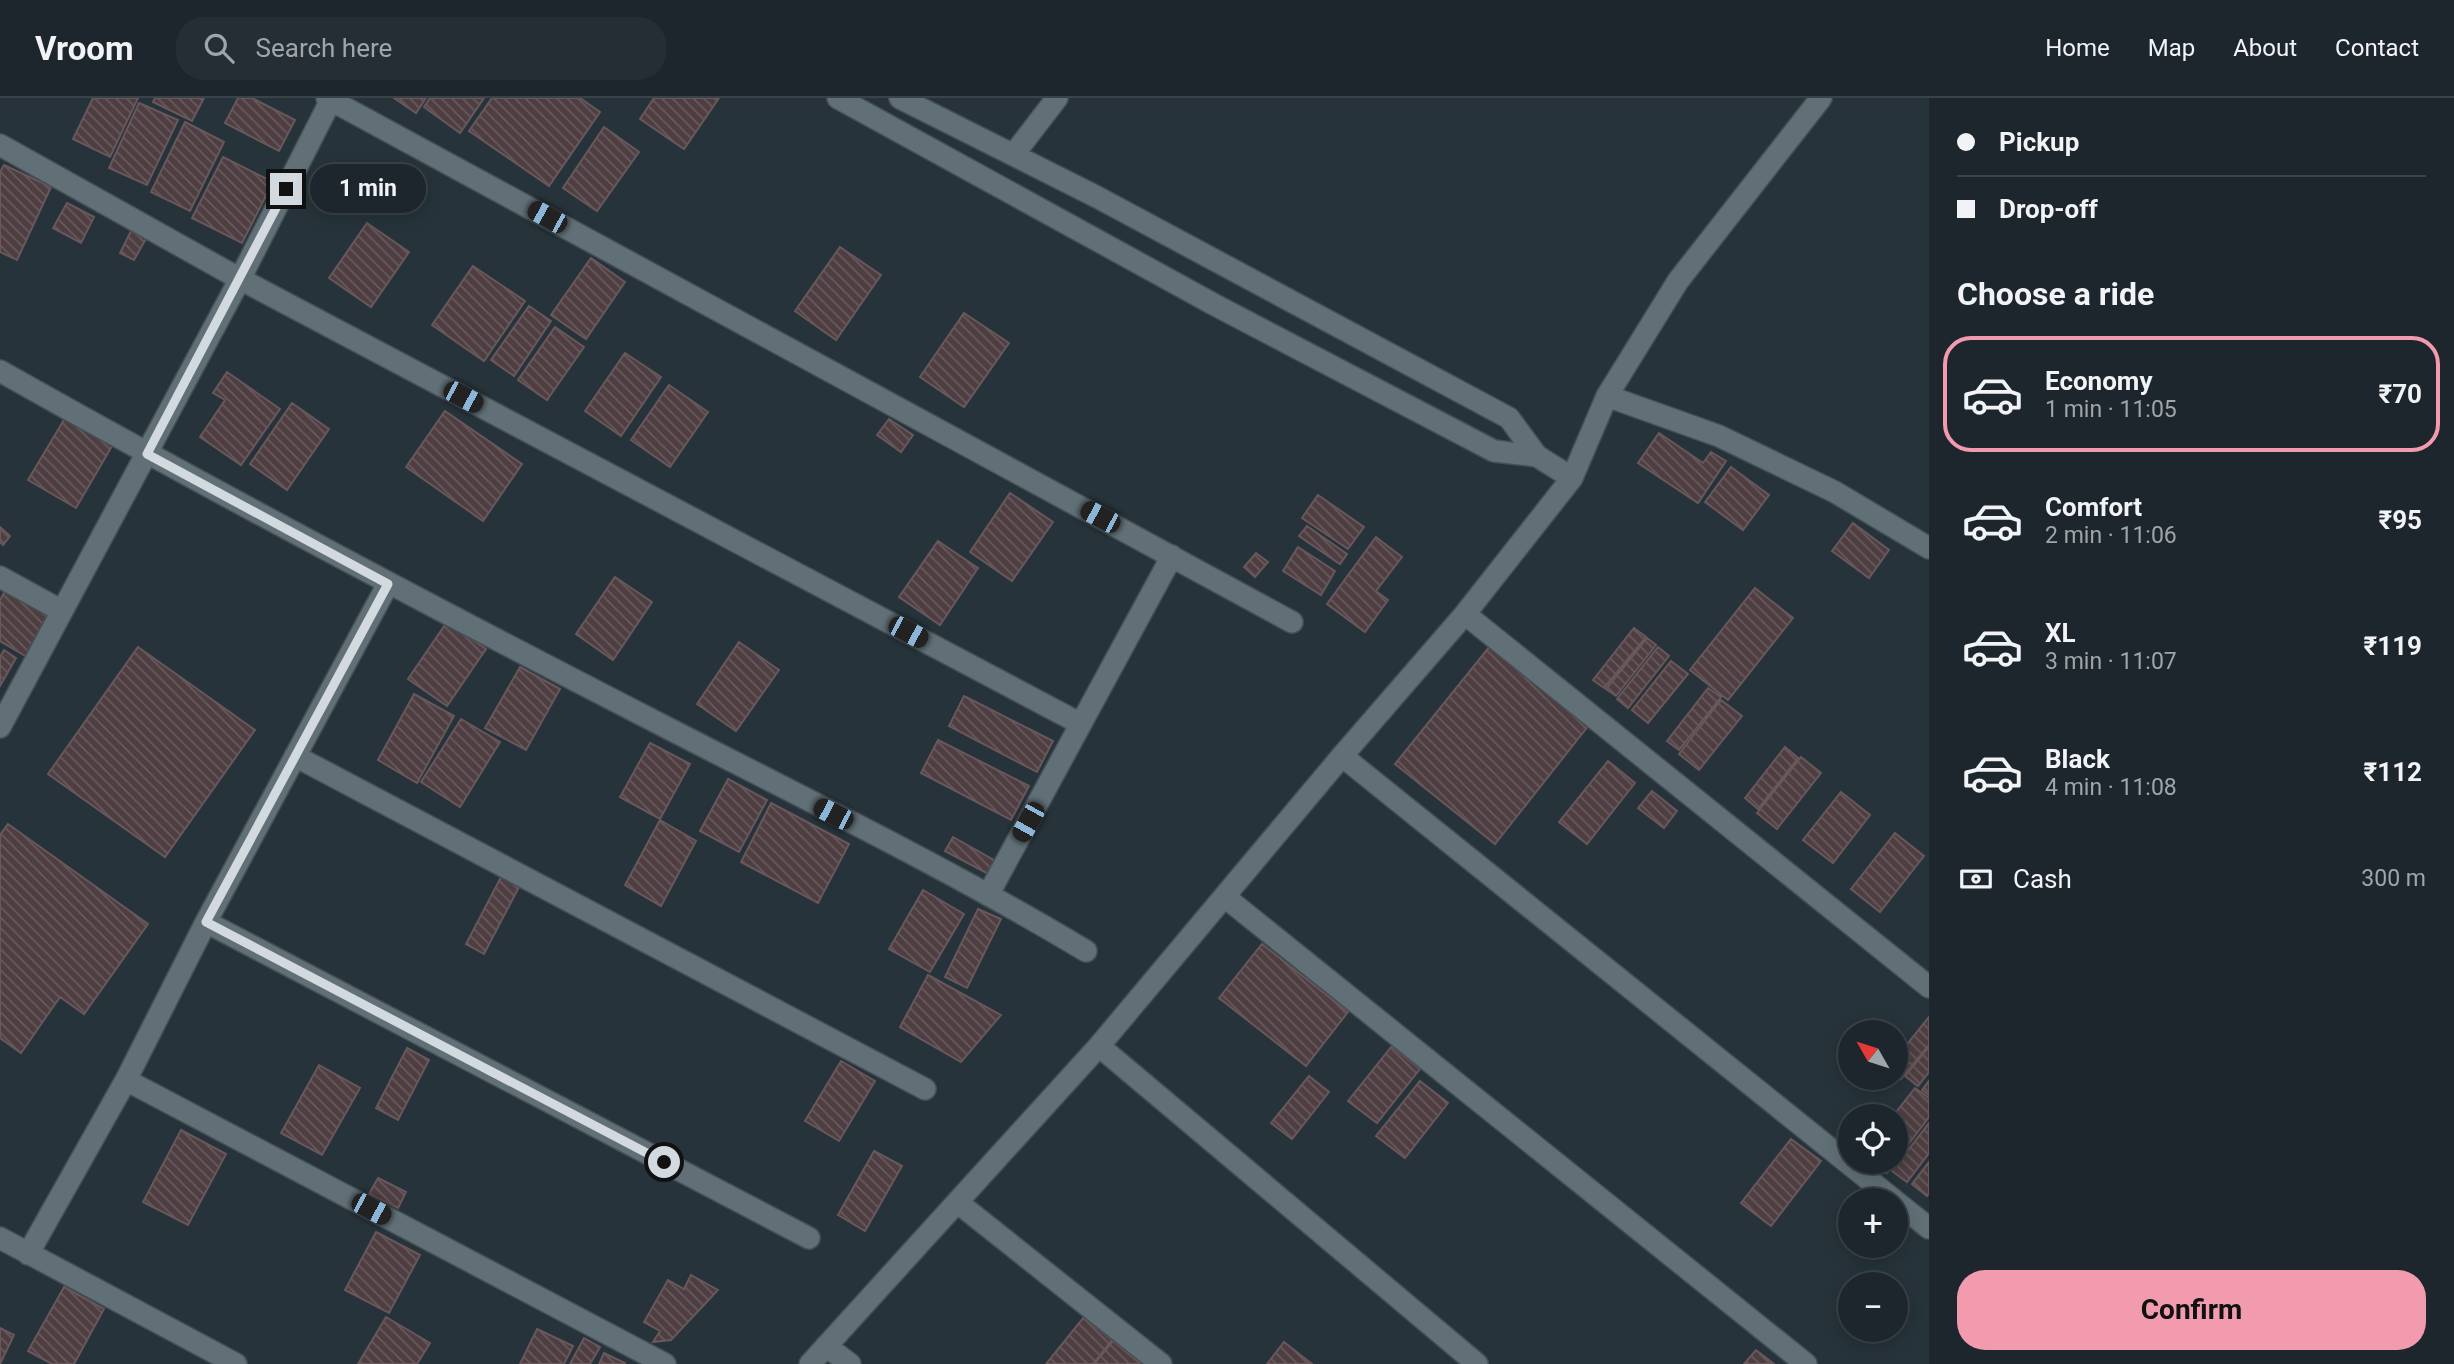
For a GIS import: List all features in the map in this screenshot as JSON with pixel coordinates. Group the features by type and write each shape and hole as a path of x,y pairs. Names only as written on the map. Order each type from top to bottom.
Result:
{"street":[{"path":"838,98 1215,305 1494,451 1537,456"},
{"path":"900,98 1014,154 1509,418 1537,456 1572,478"},
{"path":"1014,154 1057,98"},
{"path":"810,1364 1099,1046 1465,614 1572,478 1607,396 1678,281 1821,98"},
{"path":"0,727 240,279 330,99 1292,622"},
{"path":"0,145 240,279 1081,724"},
{"path":"0,371 388,584 988,895 1086,951"},
{"path":"1607,396 1719,436 1835,492 1929,548"},
{"path":"988,895 1172,556"},
{"path":"0,577 62,611"},
{"path":"28,1254 126,1080 206,922 388,584"},
{"path":"1465,614 1929,987"},
{"path":"295,756 925,1089"},
{"path":"1342,756 1879,1188"},
{"path":"1225,897 1806,1364"},
{"path":"206,922 809,1238"},
{"path":"1099,1046 1477,1364"},
{"path":"126,1080 665,1364"},
{"path":"957,1202 1161,1364"},
{"path":"1908,1211 1929,1228"},
{"path":"0,1238 236,1364"},
{"path":"827,1346 850,1364"}],"building":[{"path":"93,98 138,98 110,157 73,139"},
{"path":"155,98 204,98 192,121 153,102"},
{"path":"238,98 252,98 295,120 279,151 225,123"},
{"path":"394,98 426,98 416,113"},
{"path":"430,98 484,98 460,133 424,107"},
{"path":"492,98 580,98 600,112 549,186 469,131"},
{"path":"654,98 719,98 684,149 640,119"},
{"path":"139,103 178,120 147,185 109,168"},
{"path":"185,122 224,142 190,211 151,192"},
{"path":"604,127 639,152 597,211 563,188"},
{"path":"223,157 273,182 242,243 192,218"},
{"path":"4,165 51,187 17,260 0,252 0,172"},
{"path":"67,203 94,217 81,243 53,228"},
{"path":"367,223 409,252 371,307 329,278"},
{"path":"132,229 147,237 134,260 120,253"},
{"path":"840,247 881,275 836,340 795,311"},
{"path":"591,258 625,282 586,339 551,315"},
{"path":"473,266 525,301 484,361 432,325"},
{"path":"529,306 551,321 514,376 491,360"},
{"path":"964,313 1009,343 964,407 920,377"},
{"path":"555,327 584,347 547,400 518,380"},
{"path":"625,353 661,377 621,436 585,411"},
{"path":"227,372 280,409 241,465 200,437 225,400 213,393"},
{"path":"669,385 708,412 670,467 631,440"},
{"path":"292,403 329,429 287,490 250,464"},
{"path":"445,411 522,464 483,521 406,467"},
{"path":"65,418 112,446 76,508 28,480"},
{"path":"889,419 913,435 901,452 877,435"},
{"path":"1659,433 1703,463 1711,452 1726,461 1698,503 1638,463"},
{"path":"1731,467 1769,495 1743,530 1705,502"},
{"path":"1010,493 1053,522 1012,581 970,552"},
{"path":"1318,495 1364,527 1348,549 1302,518"},
{"path":"1853,523 1889,550 1869,578 1832,551"},
{"path":"1307,526 1347,554 1340,564 1299,536"},
{"path":"0,527 10,536 3,545 0,542"},
{"path":"1376,537 1402,557 1376,591 1388,600 1365,632 1327,604"},
{"path":"938,541 978,568 940,625 899,597"},
{"path":"1298,547 1335,571 1321,595 1283,571"},
{"path":"1256,553 1268,562 1255,577 1244,567"},
{"path":"615,577 652,602 613,660 576,634"},
{"path":"1755,588 1793,618 1728,700 1690,670"},
{"path":"5,591 51,618 27,657 0,641 0,600"},
{"path":"447,622 486,649 447,706 408,679"},
{"path":"1634,628 1646,637 1604,688 1593,680"},
{"path":"1647,638 1656,645 1616,696 1606,689"},
{"path":"739,642 779,670 736,731 697,704"},
{"path":"1490,646 1589,725 1495,844 1395,764"},
{"path":"138,647 255,730 165,857 48,774"},
{"path":"1658,647 1669,656 1628,708 1617,699"},
{"path":"4,650 16,658 0,686 0,657"},
{"path":"1671,661 1688,674 1648,723 1632,710"},
{"path":"520,667 560,689 526,750 485,728"},
{"path":"1708,688 1721,697 1679,750 1667,741"},
{"path":"414,694 454,716 417,783 378,760"},
{"path":"964,696 1053,741 1037,772 949,726"},
{"path":"1721,700 1742,716 1699,770 1679,754"},
{"path":"461,719 500,742 460,807 421,782"},
{"path":"938,740 1029,786 1011,820 921,773"},
{"path":"650,743 690,764 660,819 620,797"},
{"path":"1785,747 1798,758 1758,809 1745,798"},
{"path":"1801,757 1821,773 1777,829 1757,813"},
{"path":"1608,761 1635,783 1587,844 1559,822"},
{"path":"728,779 767,800 739,852 700,831"},
{"path":"1652,791 1677,811 1664,828 1638,808"},
{"path":"1841,792 1870,815 1833,863 1803,840"},
{"path":"771,803 849,844 818,903 741,862"},
{"path":"660,820 696,841 661,906 625,885"},
{"path":"8,824 148,924 84,1014 60,997 21,1053 0,1038 0,835"},
{"path":"1895,833 1924,856 1880,912 1851,889"},
{"path":"953,837 999,863 992,876 945,851"},
{"path":"502,875 520,885 484,954 466,944"},
{"path":"923,890 964,914 930,972 889,949"},
{"path":"978,909 1001,919 967,988 945,977"},
{"path":"1262,944 1348,1012 1306,1066 1219,998"},
{"path":"928,975 1001,1015 961,1062 900,1027"},
{"path":"1929,1017 1929,1045 1908,1070 1908,1043"},
{"path":"1392,1046 1420,1069 1377,1123 1348,1101"},
{"path":"1929,1047 1929,1072 1918,1086 1908,1078 1908,1072"},
{"path":"407,1048 429,1060 398,1120 376,1108"},
{"path":"841,1061 875,1081 839,1141 805,1121"},
{"path":"319,1065 360,1088 322,1155 281,1133"},
{"path":"1309,1076 1329,1092 1292,1139 1271,1123"},
{"path":"1420,1081 1448,1103 1405,1158 1376,1136"},
{"path":"1929,1081 1929,1095 1922,1090"},
{"path":"1915,1088 1929,1098 1929,1117 1908,1145 1908,1104 1902,1104"},
{"path":"1929,1123 1929,1153 1907,1182 1896,1174 1908,1174 1908,1150"},
{"path":"181,1130 226,1154 188,1225 143,1202"},
{"path":"1791,1139 1821,1161 1771,1226 1741,1203"},
{"path":"874,1151 902,1166 865,1231 838,1215"},
{"path":"1929,1162 1929,1193 1927,1196 1912,1184"},
{"path":"378,1178 406,1192 398,1208 369,1194"},
{"path":"376,1232 420,1255 389,1313 345,1290"},
{"path":"691,1275 718,1290 671,1340 653,1342 660,1331 644,1322 668,1280 684,1289"},
{"path":"64,1287 104,1309 74,1364 52,1364 28,1351"},
{"path":"386,1317 430,1343 417,1364 358,1364"},
{"path":"1084,1317 1112,1340 1093,1364 1046,1364"},
{"path":"0,1328 14,1335 0,1364"},
{"path":"537,1329 573,1346 564,1364 520,1364"},
{"path":"584,1338 600,1347 590,1364 570,1364"},
{"path":"1113,1341 1141,1364 1094,1364"},
{"path":"1284,1342 1312,1364 1267,1364"},
{"path":"1756,1350 1774,1364 1744,1364"},
{"path":"604,1353 625,1363 599,1364"}],"route":[{"path":"286,189 147,454 388,584 206,922 664,1162"}]}
